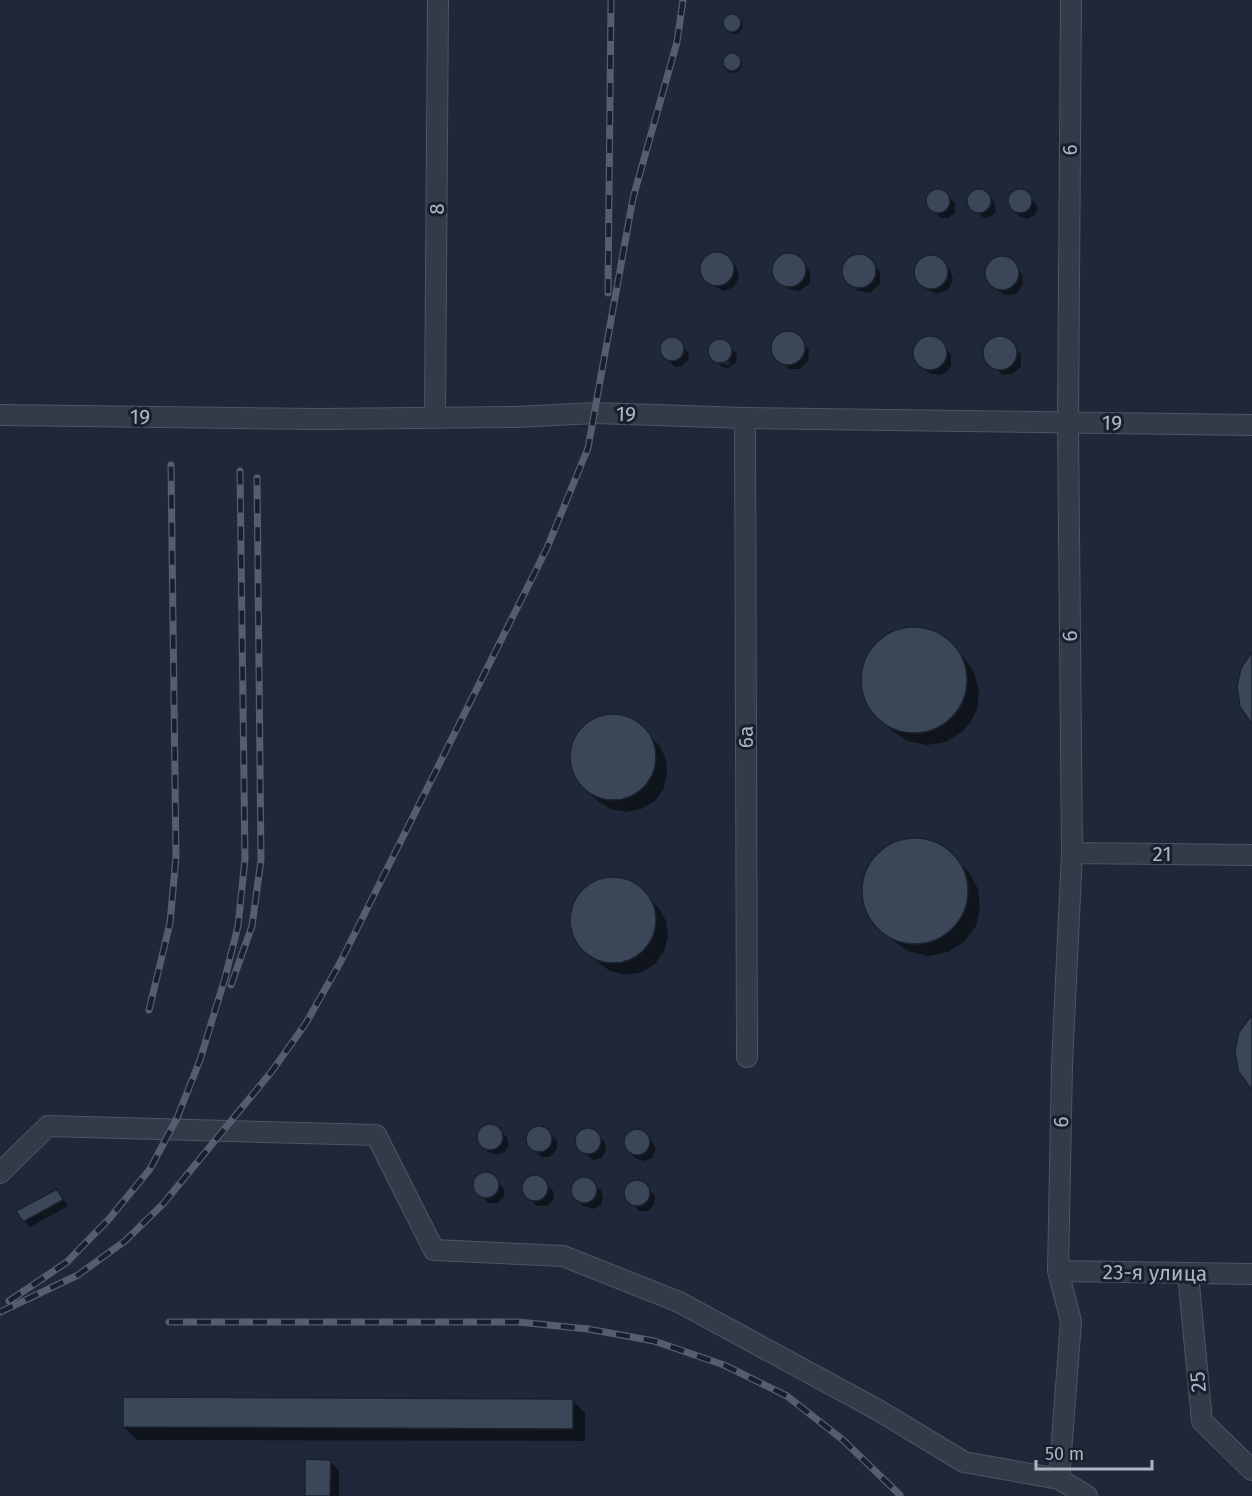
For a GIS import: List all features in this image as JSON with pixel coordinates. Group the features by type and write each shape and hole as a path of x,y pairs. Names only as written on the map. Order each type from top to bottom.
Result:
{"street":[{"name":"8","path":"435,418 438,0"},
{"name":"6","path":"1059,1479 1071,1321 1058,1271 1062,1065 1072,853 1068,423 1071,0"},
{"name":"19","path":"0,415 319,419 516,417 595,413 745,418 1252,425"},
{"name":"6a","path":"745,418 747,1057"},
{"name":"21","path":"1072,853 1252,855"},
{"path":"0,1173 48,1126 376,1135 434,1250 563,1256 679,1302 878,1410 964,1462 1059,1479 1087,1496"},
{"name":"23-я улица","path":"1058,1271 1252,1274"},
{"name":"25","path":"1188,1274 1202,1421 1252,1470"}],"building":[{"path":"732,14 738,17 741,23 738,29 732,32 726,29 723,23 726,17"},
{"path":"732,53 738,56 741,62 738,68 732,71 726,68 723,62 726,56"},
{"path":"938,189 947,192 950,201 947,210 938,213 929,210 926,201 929,192"},
{"path":"979,189 988,192 991,201 988,210 979,213 970,210 967,201 970,192"},
{"path":"1020,189 1029,192 1032,201 1029,210 1020,213 1011,210 1008,201 1011,192"},
{"path":"717,252 729,257 734,269 729,281 717,286 705,281 700,269 705,257"},
{"path":"789,253 801,258 806,270 801,282 789,287 777,282 772,270 777,258"},
{"path":"859,254 871,259 876,271 871,283 859,288 847,283 842,271 847,259"},
{"path":"931,255 943,260 948,272 943,284 931,289 919,284 914,272 919,260"},
{"path":"1002,256 1014,261 1019,273 1014,285 1002,290 990,285 985,273 990,261"},
{"path":"788,331 800,336 805,348 800,360 788,365 776,360 771,348 776,336"},
{"path":"930,336 942,341 947,353 942,365 930,370 918,365 913,353 918,341"},
{"path":"1000,336 1012,341 1017,353 1012,365 1000,370 988,365 983,353 988,341"},
{"path":"672,337 681,340 684,349 681,358 672,361 663,358 660,349 663,340"},
{"path":"720,339 729,342 732,351 729,360 720,363 711,360 708,351 711,342"},
{"path":"914,627 934,631 951,643 963,660 967,680 963,700 951,717 934,729 914,733 894,729 877,717 865,700 861,680 865,660 877,643 894,631"},
{"path":"1252,652 1252,724 1240,707 1237,686 1241,668"},
{"path":"613,714 629,718 643,727 652,741 656,757 652,773 643,787 629,796 613,800 597,796 583,787 574,773 570,757 574,741 583,727 597,718"},
{"path":"915,838 935,842 952,854 964,871 968,891 964,911 952,928 935,940 915,944 895,940 878,928 866,911 862,891 866,871 878,854 895,842"},
{"path":"613,877 629,881 643,890 652,904 656,920 652,936 643,950 629,959 613,963 597,959 583,950 574,936 570,920 574,904 583,890 597,881"},
{"path":"1252,1015 1252,1090 1238,1071 1235,1050 1239,1032"},
{"path":"490,1124 500,1127 503,1137 500,1147 490,1150 480,1147 477,1137 480,1127"},
{"path":"539,1126 549,1129 552,1139 549,1149 539,1152 529,1149 526,1139 529,1129"},
{"path":"588,1128 598,1131 601,1141 598,1151 588,1154 578,1151 575,1141 578,1131"},
{"path":"637,1129 647,1132 650,1142 647,1152 637,1155 627,1152 624,1142 627,1132"},
{"path":"486,1172 496,1175 499,1185 496,1195 486,1198 476,1195 473,1185 476,1175"},
{"path":"535,1175 545,1178 548,1188 545,1198 535,1201 525,1198 522,1188 525,1178"},
{"path":"584,1177 594,1180 597,1190 594,1200 584,1203 574,1200 571,1190 574,1180"},
{"path":"637,1180 647,1183 650,1193 647,1203 637,1206 627,1203 624,1193 627,1183"},
{"path":"57,1189 63,1200 23,1222 16,1211"},
{"path":"123,1397 573,1399 573,1429 123,1427"},
{"path":"305,1459 331,1460 330,1496 305,1496"}],"railway":[{"path":"608,293 611,0"},
{"path":"0,1312 78,1275 125,1241 163,1204 272,1071 306,1023 341,961 547,548 588,448 633,198 677,42 683,0"},
{"path":"149,1010 170,923 176,857 171,465"},
{"path":"9,1301 67,1262 109,1219 150,1169 177,1118 200,1060 225,978 238,926 245,859 240,471"},
{"path":"231,985 252,926 261,860 257,478"},
{"path":"169,1322 518,1322 588,1329 654,1341 724,1365 787,1396 843,1440 900,1495"}]}
